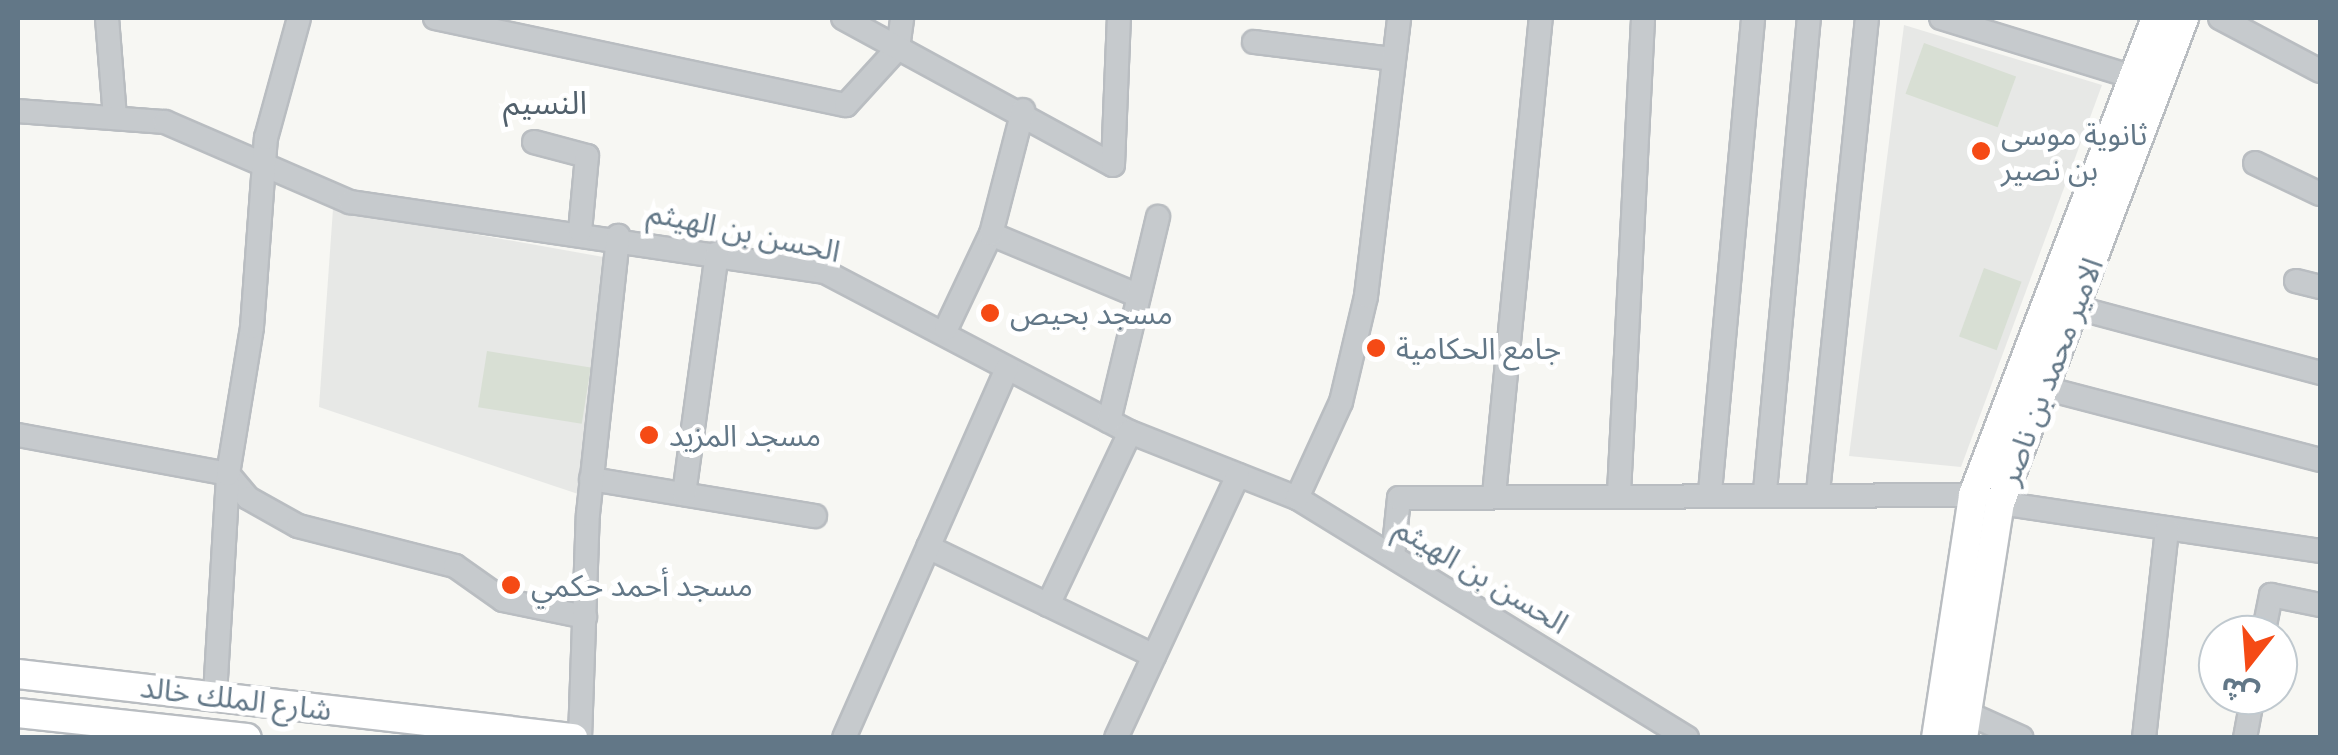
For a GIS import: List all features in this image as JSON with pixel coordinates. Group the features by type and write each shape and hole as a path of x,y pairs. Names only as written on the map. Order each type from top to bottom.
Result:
{"main road":[{"name":"الامير محمد بن ناصر","path":"1936,738 1987,499 2156,18"},
{"name":"الامير محمد بن ناصر","path":"1965,726 1987,499 2044,388 2184,18"},
{"name":"شارع الملك خالد","path":"18,674 576,738"},
{"name":"شارع الملك خالد","path":"23,721 247,738"}],"street":[{"path":"107,18 116,118"},
{"path":"215,695 228,474 252,326 263,170 299,18"},
{"path":"436,18 846,106 898,48 902,18"},
{"path":"843,18 1023,110 1112,165 1120,18"},
{"path":"1297,498 1341,402 1366,296 1399,18"},
{"path":"1494,495 1541,18"},
{"path":"1619,493 1643,18"},
{"path":"1710,492 1754,18"},
{"path":"1766,491 1809,18"},
{"path":"1818,492 1867,18"},
{"path":"1941,18 2133,77"},
{"path":"2220,18 2320,71"},
{"path":"1254,42 1393,60"},
{"path":"946,328 991,234 1023,110"},
{"name":"الحسن بن الهيثم","path":"18,111 165,122 263,170 350,202 618,236 825,272 946,328 1007,368 1130,432 1297,498 1687,738"},
{"path":"534,142 586,156 580,231"},
{"path":"2255,164 2320,194"},
{"path":"1109,421 1158,217"},
{"path":"991,234 1139,296"},
{"path":"576,738 586,618 591,479 618,236"},
{"path":"684,494 717,253"},
{"path":"2296,281 2320,288"},
{"path":"2074,306 2320,373"},
{"path":"844,738 1007,368"},
{"path":"2044,388 2320,460"},
{"path":"1048,604 1130,432"},
{"path":"18,435 228,474 248,498 298,526 456,566 502,600 586,618"},
{"path":"1116,738 1238,475"},
{"path":"591,479 815,516"},
{"path":"1394,556 1400,498 1766,491 1987,499 2320,551"},
{"path":"2144,738 2167,528"},
{"path":"928,547 1154,656"},
{"path":"2267,615 2270,595 2320,605"},
{"name":"الحسن بن الهيثم","path":"1564,660 1660,738"},
{"path":"1965,726 2022,738"}],"shaded area":[{"path":"1904,25 2102,85 1961,467 1849,456"},
{"path":"1924,43 2016,77 1998,127 1906,94"},
{"path":"333,209 609,258 581,495 319,407"},
{"path":"1984,268 2022,282 1997,350 1959,337"},
{"path":"487,351 591,367 582,424 478,407"}],"place":[{"name":"ثانوية موسى بن نصير","path":"1981,151"},
{"name":"مسجد بحيص","path":"990,313"},
{"name":"جامع الحكامية","path":"1376,348"},
{"name":"مسجد المزيد","path":"649,435"},
{"name":"مسجد أحمد حكمي","path":"511,585"}],"district":[{"name":"النسيم","path":"545,102"}]}
